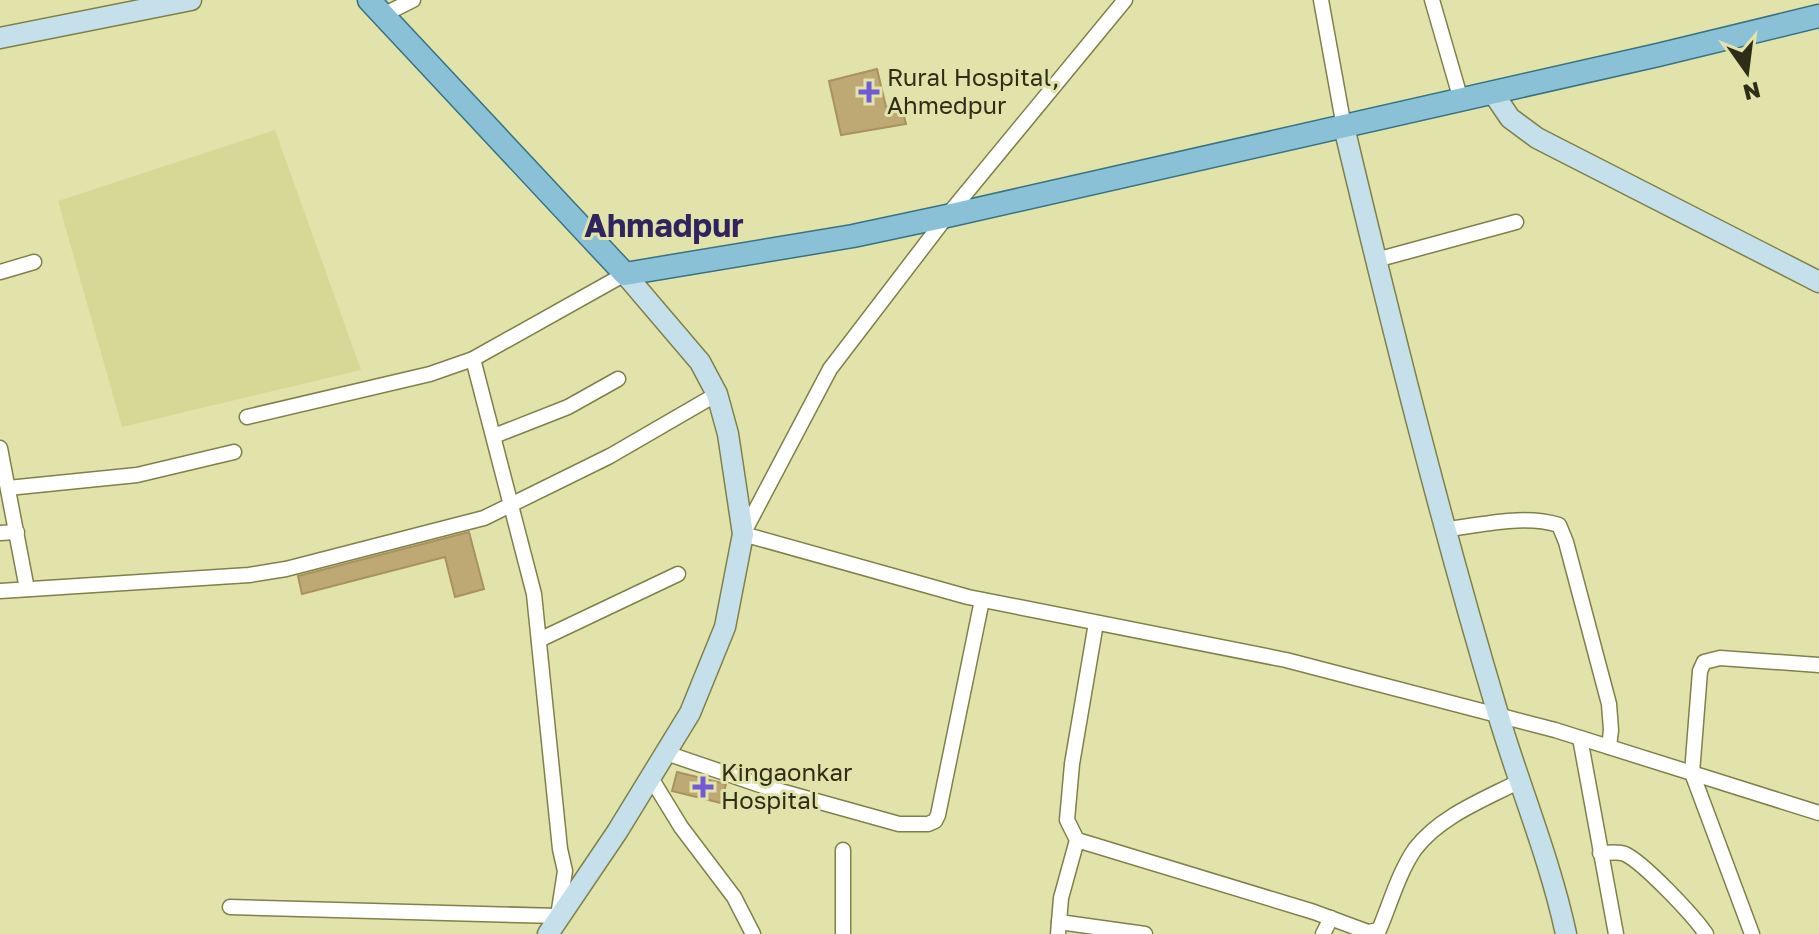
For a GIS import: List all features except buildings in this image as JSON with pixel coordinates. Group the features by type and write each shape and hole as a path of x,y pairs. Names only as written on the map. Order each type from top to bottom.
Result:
{"main road":[{"path":"376,8 625,274 853,236 947,216 1819,16"}],"street":[{"path":"0,38 191,0"},
{"path":"376,8 413,0"},
{"path":"553,925 617,832 690,713 725,627 743,534 830,369 947,216 1125,0"},
{"path":"1321,0 1344,127 1376,260 1498,715 1557,893 1566,934"},
{"path":"1432,0 1461,100"},
{"path":"1493,93 1510,118 1537,138 1819,282"},
{"path":"1376,260 1516,222"},
{"path":"0,272 34,262"},
{"path":"247,417 430,374 473,359 625,274 700,362 717,394 728,434 743,534"},
{"path":"473,359 534,594 560,849 565,871 553,925"},
{"path":"494,436 545,417 618,379"},
{"path":"0,591 179,580 286,569 413,538 484,518 513,506 610,456 717,394"},
{"path":"0,448 27,589"},
{"path":"8,488 137,475 234,452"},
{"path":"1447,529 1523,520 1559,525 1609,704 1609,747"},
{"path":"0,533 17,532"},
{"path":"743,534 982,600 1286,660 1580,738 1819,813"},
{"path":"539,640 678,574"},
{"path":"666,753 766,787 899,824 928,824 935,821 955,740 982,600"},
{"path":"1096,623 1072,764 1067,820 1070,832 1077,840 1368,932 1379,930 1415,850 1431,833 1453,817 1520,781"},
{"path":"1752,934 1692,773 1700,671 1704,662 1720,658 1819,665"},
{"path":"1580,738 1616,934"},
{"path":"651,778 681,827 734,897 753,934"},
{"path":"1077,840 1061,898 1059,928 1145,934"},
{"path":"843,850 843,934"},
{"path":"1600,853 1622,852 1637,861 1695,917 1706,934"},
{"path":"230,907 553,925"},
{"path":"1323,934 1331,918"}],"shaded area":[{"path":"275,130 361,370 122,427 58,201"}],"place":[{"name":"Rural Hospital, Ahmedpur","path":"869,92"},
{"name":"Kingaonkar Hospital","path":"703,787"}],"district":[{"name":"Ahmadpur","path":"664,226"}]}
